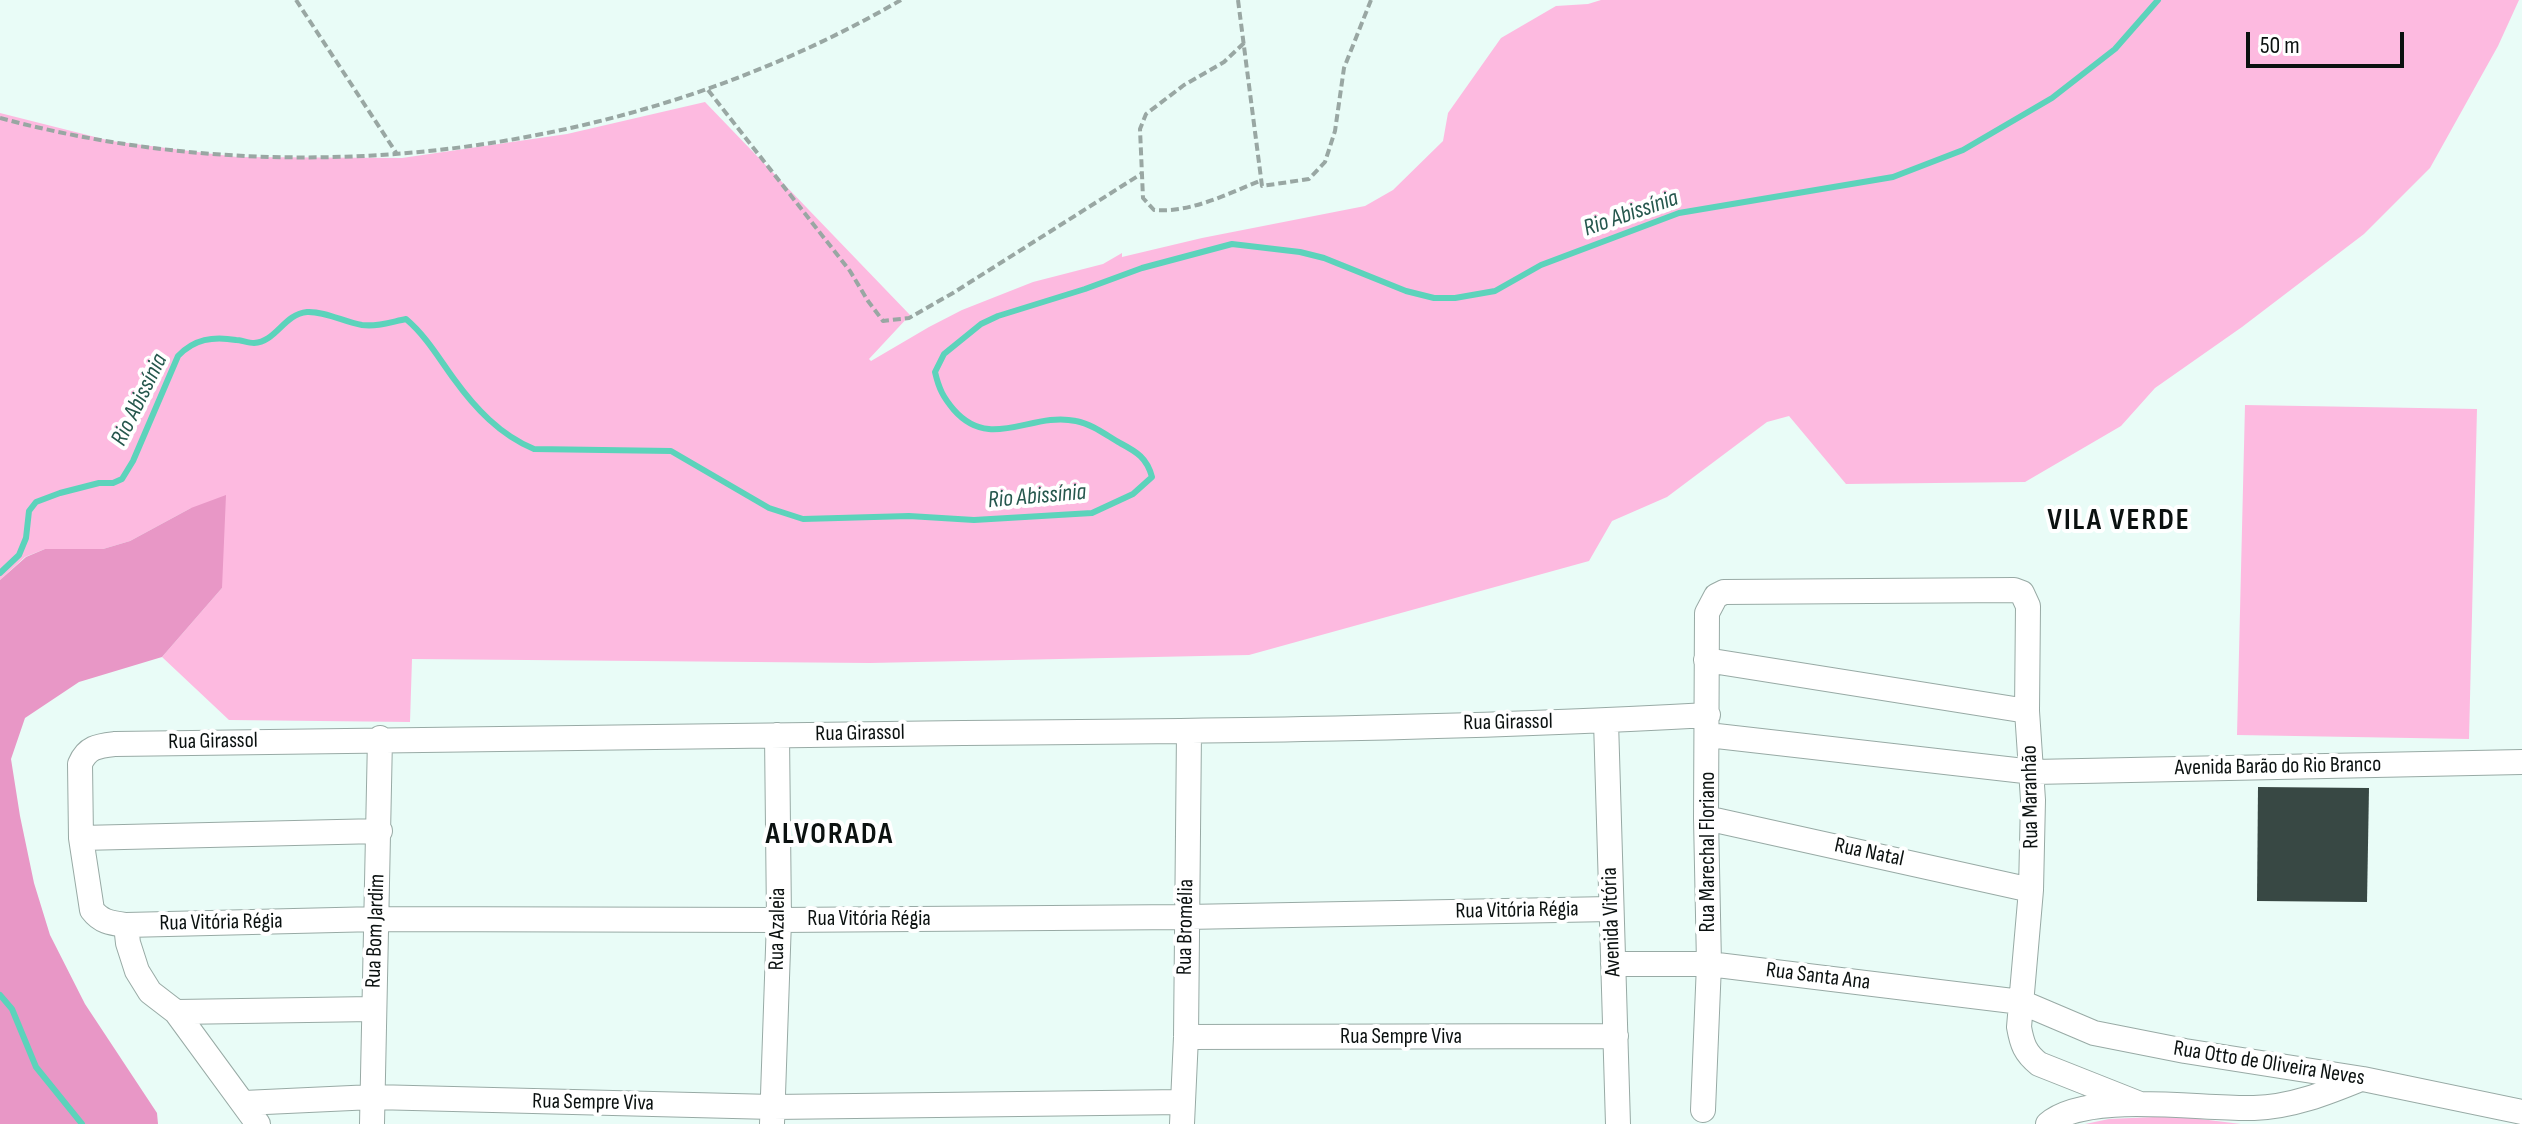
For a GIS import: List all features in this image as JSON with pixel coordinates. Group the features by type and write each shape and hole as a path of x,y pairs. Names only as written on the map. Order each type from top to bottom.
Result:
{"street":[{"name":"Rua Maranhão","path":"1716,596 1724,592 2014,590 2022,593 2028,606 2027,711 2033,772 2031,890 2019,1027 2022,1044 2028,1056 2039,1064 2140,1104"},
{"name":"Rua Marechal Floriano","path":"1703,1110 1709,964 1707,613 1716,596"},
{"path":"1706,660 2027,711"},
{"name":"Rua Girassol","path":"81,838 80,764 85,753 96,747 115,744 380,738 1189,731 1606,721 1708,725"},
{"name":"Avenida Vitória","path":"1606,721 1618,1124"},
{"name":"Avenida Barão do Rio Branco","path":"1708,725 2033,772 2522,762"},
{"name":"Rua Bromélia","path":"1183,1113 1189,731"},
{"name":"Rua Azaleia","path":"773,1115 779,920 777,735"},
{"name":"Rua Bom Jardim","path":"372,1124 380,738"},
{"name":"Rua Natal","path":"1706,818 2031,890"},
{"path":"258,1124 176,1012 150,992 137,971 126,925 106,923 92,910 81,838 380,831"},
{"name":"Rua Vitória Régia","path":"126,925 378,919 1186,917 1611,909"},
{"name":"Rua Santa Ana","path":"1613,964 1709,964 2021,1002"},
{"name":"Rua Otto de Oliveira Neves","path":"2021,1002 2094,1033 2185,1051 2363,1079 2522,1112"},
{"path":"176,1012 373,1009"},
{"name":"Rua Sempre Viva","path":"1186,1037 1616,1036"},
{"path":"2048,1124 2074,1111 2100,1106 2140,1104 2256,1108 2315,1098 2363,1079"},
{"name":"Rua Sempre Viva","path":"244,1103 373,1097 773,1115 1183,1113"}],"path":[{"path":"296,0 397,154"},
{"path":"0,118 87,137 213,154 340,157 466,147 544,133 652,107 707,89 815,44 901,0"},
{"path":"1238,0 1262,186 1309,179 1325,162 1335,131 1344,68 1371,0"},
{"path":"1244,43 1224,62 1184,85 1146,114 1140,129 1143,198 1154,210 1172,211 1194,206 1262,180"},
{"path":"707,89 850,271 883,321 909,318 1141,174"}],"shaded area":[{"path":"1601,0 2519,0 2498,46 2430,168 2364,234 2242,327 2155,388 2121,426 2025,482 1846,484 1789,416 1767,422 1667,497 1612,521 1589,561 1249,655 870,663 412,659 410,722 229,720 162,657 222,588 191,508 130,541 103,549 45,549 25,557 0,580 0,113 111,141 237,157 402,158 567,134 705,102 910,315 869,359 871,361 962,310 1033,282 1103,264 1122,253 1122,257 1365,206 1393,190 1443,141 1448,113 1501,38 1556,6"},
{"path":"2245,405 2477,409 2469,739 2237,735"},
{"path":"226,495 222,588 162,657 79,682 25,718 11,759 34,883 50,935 85,1004 157,1113 158,1124 0,1124 0,580 26,557 45,549 103,549 130,541 191,508"},
{"path":"2176,1116 2241,1124 2085,1124 2109,1119"}],"building":[{"path":"2258,787 2369,788 2367,902 2257,901"}],"waterway":[{"name":"Rio Abissínia","path":"0,573 19,555 26,538 29,511 36,502 60,493 122,479 133,461 178,356 184,350 197,342 212,339 262,341 292,318 307,312 368,325 406,319 480,410 510,436 534,449 671,451 769,508 803,519 909,516 974,520 1092,513 1133,494 1152,477 1147,465 1131,449 1076,421 1059,419 997,429 982,428 968,422 947,401 935,372 944,354 981,324 1142,268 1232,244 1324,258 1406,291 1434,298 1495,291 1541,265 1679,213 1893,177 1963,150 2052,98 2115,49 2158,0"},
{"path":"0,995 12,1009 36,1067 82,1124"}],"district":[{"name":"VILA VERDE","path":"2119,521"},
{"name":"ALVORADA","path":"830,835"}]}
